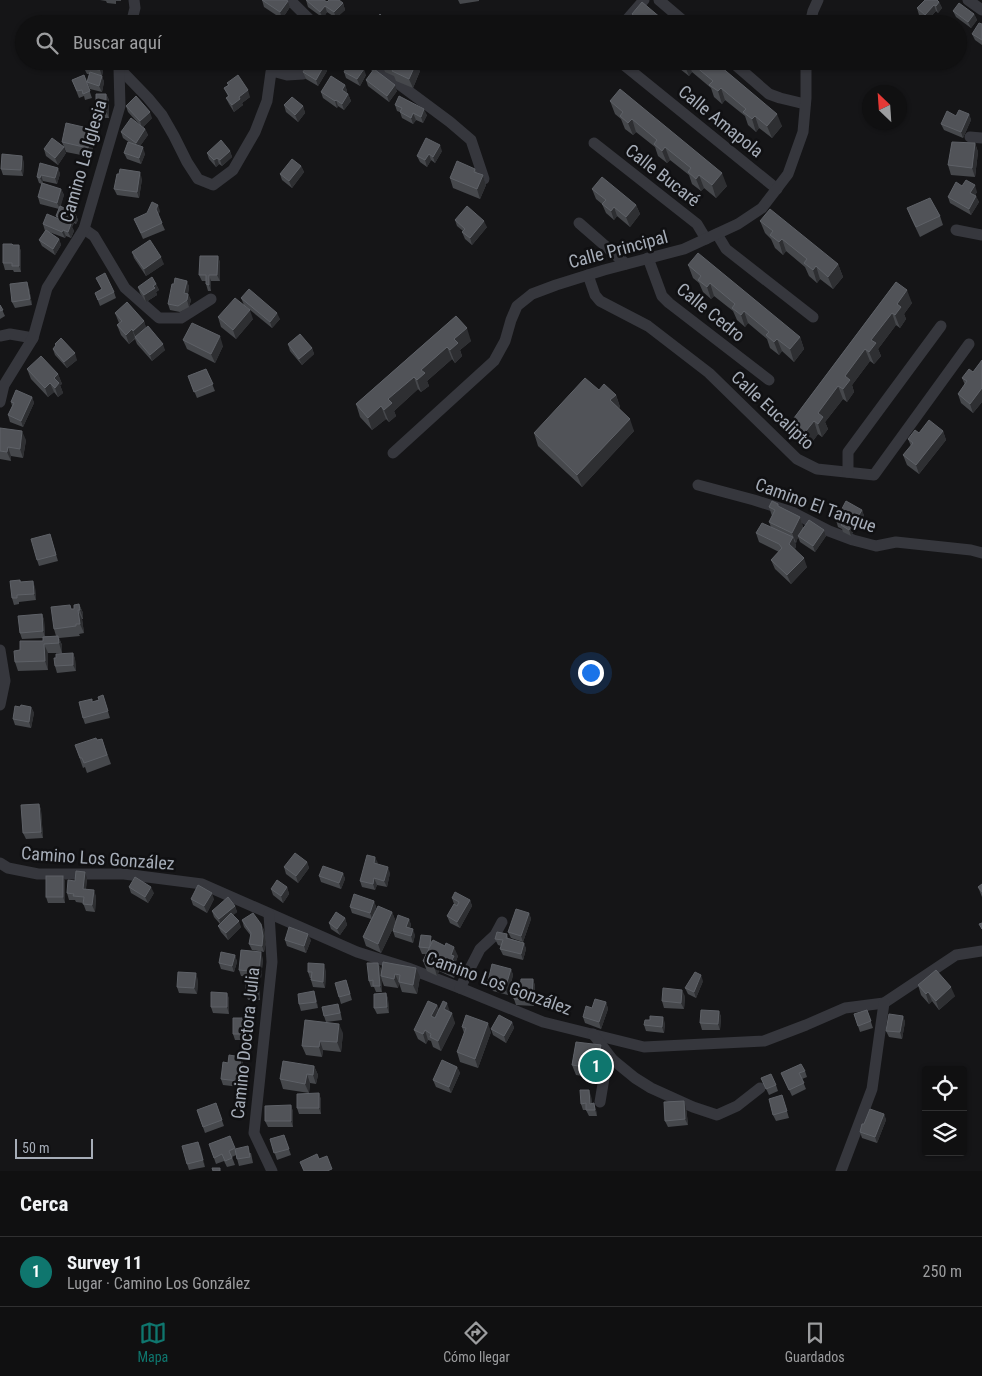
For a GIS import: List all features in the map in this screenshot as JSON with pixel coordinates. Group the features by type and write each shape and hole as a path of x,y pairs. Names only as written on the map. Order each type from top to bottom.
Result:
{"street":[{"path":"133,15 134,0"},
{"path":"290,0 305,15"},
{"path":"631,15 644,0"},
{"path":"660,0 677,15"},
{"path":"812,15 818,0"},
{"path":"968,0 982,10"},
{"name":"Camino La Iglesia","path":"0,402 4,385 33,338 47,288 84,228 120,106 120,70"},
{"path":"125,70 162,115 186,162 198,179 213,185 233,170 254,132 267,101 271,72 287,75 303,74"},
{"path":"380,70 471,140 484,179"},
{"name":"Calle Amapola","path":"630,70 777,190"},
{"path":"741,70 769,94 805,104"},
{"name":"Calle Principal","path":"393,452 494,361 505,341 510,320 517,306 532,294 588,275 684,249 738,224 762,208 788,174 803,132 806,70"},
{"path":"970,136 982,138"},
{"name":"Calle Bucaré","path":"594,143 697,224 706,239"},
{"path":"580,223 626,264"},
{"path":"84,228 94,236 125,288 159,318 181,318 211,299"},
{"path":"956,230 982,235"},
{"path":"717,234 726,249 813,317"},
{"name":"Calle Cedro","path":"648,258 662,296 769,380"},
{"name":"Calle Eucalipto","path":"588,275 595,295 600,301 648,326 709,373 797,459 817,469 874,475 969,344"},
{"path":"848,472 848,452 941,326"},
{"path":"0,336 10,334 33,338"},
{"name":"Camino El Tanque","path":"698,485 792,512 829,531 876,546 896,542 971,550 982,553"},
{"path":"0,650 5,681 0,705"},
{"name":"Camino Los González","path":"0,863 8,868 38,874 124,874 202,884 357,952 408,968 543,1022 644,1047 764,1041 845,1008 884,1003 956,955 982,950"},
{"name":"Camino Doctora Julia","path":"269,914 272,962 254,1133 272,1171"},
{"path":"460,988 480,949 495,935 502,922"},
{"path":"841,1171 872,1089 884,1003"},
{"path":"593,1034 613,1060 635,1078 651,1088 693,1107 717,1114 737,1106 760,1088"},
{"path":"600,1102 605,1072 613,1060"}],"building":[{"path":"262,0 286,0 288,1 280,12"},
{"path":"306,0 324,0 327,2 329,0 339,0 343,3 334,12 325,6 320,12"},
{"path":"925,0 937,0 939,2 925,15 917,8"},
{"path":"642,2 657,15 633,15 632,14"},
{"path":"959,3 974,14 968,22 967,15 958,15 953,11"},
{"path":"979,23 982,24 982,40 972,34"},
{"path":"304,70 322,70 316,80 303,72"},
{"path":"345,70 363,70 357,79 344,72"},
{"path":"375,70 395,85 387,96 366,80"},
{"path":"393,70 413,70 409,79"},
{"path":"700,70 725,70 777,114 767,126 755,116 752,119 743,112 746,109 721,88 718,91 709,85 713,81"},
{"path":"90,72 102,76 99,86 87,82"},
{"path":"84,75 90,91 83,94 82,90 77,91 72,80"},
{"path":"238,75 248,90 232,105 226,98 229,96 224,88 229,85 227,83"},
{"path":"331,76 345,85 342,90 348,94 342,104 321,92"},
{"path":"620,89 722,173 712,185 699,175 696,179 688,172 691,168 665,147 662,151 654,144 657,140 632,119 628,123 620,116 623,112 610,101"},
{"path":"96,94 106,94 106,111 96,112"},
{"path":"136,96 150,112 140,121 126,106"},
{"path":"399,96 424,109 421,117 413,113 411,118 400,112 402,108 395,105"},
{"path":"292,97 303,106 295,115 284,105"},
{"path":"959,110 969,114 961,132 941,124 947,111 956,116"},
{"path":"131,118 145,129 136,143 121,132"},
{"path":"66,123 92,129 88,148 62,142"},
{"path":"52,138 64,147 55,158 44,149"},
{"path":"426,138 440,145 433,157 429,154 425,160 417,156"},
{"path":"221,140 230,151 220,160 217,158 214,160 207,153"},
{"path":"128,142 143,147 139,158 124,153"},
{"path":"952,142 975,143 972,168 948,165"},
{"path":"2,154 22,156 21,170 1,169"},
{"path":"292,159 301,166 289,181 280,174"},
{"path":"457,161 475,169 474,172 483,175 477,189 450,178"},
{"path":"40,163 58,168 55,178 41,175 40,178 37,177"},
{"path":"120,169 140,172 137,192 114,189"},
{"path":"602,177 636,205 626,217 614,207 611,211 602,204 606,200 592,189"},
{"path":"966,180 975,185 970,193 976,196 969,209 948,197 956,182 962,186"},
{"path":"42,183 61,189 57,203 38,197"},
{"path":"930,198 940,216 916,227 907,208"},
{"path":"152,202 158,205 156,209 162,223 141,233 134,219 147,213"},
{"path":"60,206 75,213 74,218 72,217 70,221 56,216"},
{"path":"467,206 484,221 470,238 462,232 465,229 455,220"},
{"path":"770,209 838,264 828,277 816,266 813,270 804,263 807,259 782,239 779,242 770,235 773,231 760,221"},
{"path":"47,214 71,224 68,232 63,230 62,232 43,224"},
{"path":"46,230 59,239 53,249 39,240"},
{"path":"150,240 161,257 144,269 132,252"},
{"path":"3,244 19,245 19,266 12,266 12,263 3,263"},
{"path":"698,253 800,337 790,349 777,339 774,342 766,335 769,332 744,311 741,315 732,308 735,304 710,283 707,287 698,280 701,276 688,265"},
{"path":"200,256 218,256 217,275 209,275 209,285 206,284 206,275 199,275"},
{"path":"105,273 114,292 98,300 95,293 102,289 96,278"},
{"path":"152,277 156,284 153,286 155,288 144,295 138,287"},
{"path":"175,278 187,281 184,293 188,294 187,300 178,306 168,304"},
{"path":"27,282 30,299 12,302 10,284"},
{"path":"896,282 907,290 897,304 901,307 895,315 892,313 871,340 876,343 869,352 865,349 845,376 850,380 843,389 838,386 818,413 823,417 818,424 814,421 802,436 788,426"},
{"path":"249,289 277,313 270,322 241,298"},
{"path":"235,298 250,310 233,330 218,317"},
{"path":"127,302 144,321 126,335 117,325 122,321 115,313"},
{"path":"456,316 467,328 454,339 458,343 450,350 447,347 421,370 425,373 417,380 414,377 388,399 392,403 384,410 381,406 368,418 356,404"},
{"path":"192,323 220,336 211,354 183,340"},
{"path":"148,326 163,344 150,355 135,337"},
{"path":"300,334 312,348 299,359 288,344"},
{"path":"61,338 75,353 64,362 53,349"},
{"path":"41,356 58,374 54,378 59,383 55,388 50,383 45,388 27,369"},
{"path":"982,360 982,388 970,404 958,394 967,381 962,378 969,369 973,372"},
{"path":"206,369 213,384 194,392 188,376"},
{"path":"585,378 599,390 604,384 616,395 610,400 630,419 577,475 534,433"},
{"path":"16,390 32,397 21,421 8,415 14,403 11,402"},
{"path":"929,420 943,431 916,465 903,455 913,443 908,439 915,430 919,433"},
{"path":"0,428 22,431 20,449 8,447 7,452 0,451"},
{"path":"772,501 800,517 792,533 769,522 775,510 769,507"},
{"path":"846,501 862,510 859,515 856,513 850,523 852,524 849,530 836,520"},
{"path":"809,520 824,530 813,546 798,536"},
{"path":"762,523 793,537 789,544 804,558 787,575 771,560 782,548 779,544 756,533"},
{"path":"50,534 56,555 37,560 31,539"},
{"path":"20,580 20,582 33,581 34,594 17,595 17,598 12,598 10,581"},
{"path":"79,604 80,624 54,629 51,607 70,605 71,609 74,609 74,605"},
{"path":"42,614 43,631 20,633 18,616"},
{"path":"58,636 59,643 44,644 45,661 15,662 14,651 20,650 20,641 43,641 43,637"},
{"path":"73,653 73,665 55,666 54,658 56,658 56,654"},
{"path":"103,695 108,711 83,718 79,702 92,699 92,702 99,700 98,697"},
{"path":"21,705 31,707 29,722 13,719 15,706 20,707"},
{"path":"96,738 97,740 102,739 107,755 84,763 75,745"},
{"path":"39,804 41,832 23,833 21,805"},
{"path":"295,853 307,862 296,876 284,867"},
{"path":"367,855 375,857 374,863 388,867 384,881 374,878 373,884 360,881"},
{"path":"323,866 343,873 339,883 319,876"},
{"path":"76,871 85,872 83,889 94,890 92,905 83,904 84,897 73,896 74,894 67,893 68,880 75,881"},
{"path":"46,876 63,876 63,897 46,897"},
{"path":"135,877 151,887 145,897 129,887"},
{"path":"277,880 287,887 281,896 271,889"},
{"path":"982,884 982,892 978,887"},
{"path":"198,885 212,893 204,906 191,899"},
{"path":"455,892 470,900 457,922 447,916 454,904 457,906 459,902 452,898"},
{"path":"354,894 374,901 370,913 350,907"},
{"path":"228,897 235,906 219,919 212,911"},
{"path":"378,906 392,912 378,944 363,937"},
{"path":"516,909 529,913 521,936 508,932"},
{"path":"336,912 345,918 337,929 329,923"},
{"path":"231,913 239,921 226,933 218,926"},
{"path":"253,913 261,924 262,946 249,944 251,933 242,920"},
{"path":"398,915 409,919 406,927 413,929 411,936 393,931"},
{"path":"289,927 308,934 304,946 285,940"},
{"path":"497,932 507,934 506,938 524,943 521,954 500,949 503,940 495,939"},
{"path":"421,935 431,936 429,948 419,947"},
{"path":"433,940 445,946 446,943 454,947 451,955 454,956 452,960 454,961 450,969 436,962 434,966 423,961"},
{"path":"241,950 261,952 259,972 239,970"},
{"path":"221,952 235,955 232,966 219,963"},
{"path":"383,962 416,968 413,985 399,982 400,975 395,974 394,979 381,976"},
{"path":"308,963 324,964 323,982 311,980 312,972 308,972"},
{"path":"367,963 378,963 380,986 373,986 373,980 369,981"},
{"path":"492,964 511,969 505,989 490,985 491,981 488,981"},
{"path":"936,970 951,987 936,1001 918,985"},
{"path":"178,972 196,973 194,988 177,987"},
{"path":"695,972 701,975 694,992 685,988"},
{"path":"521,979 533,979 532,1000 514,999 514,988 520,988"},
{"path":"246,980 258,980 258,994 246,994"},
{"path":"346,980 350,994 339,997 335,983"},
{"path":"663,988 682,990 681,1003 662,1001"},
{"path":"314,991 316,1002 299,1004 298,994"},
{"path":"211,992 227,993 227,1007 211,1007"},
{"path":"386,993 387,1007 374,1008 374,994"},
{"path":"595,999 606,1002 599,1022 583,1017 586,1006 592,1008"},
{"path":"428,1001 437,1005 431,1016 435,1018 443,1001 447,1003 444,1009 452,1013 438,1041 430,1037 431,1034 425,1030 423,1034 414,1030"},
{"path":"338,1004 340,1013 324,1016 322,1007"},
{"path":"701,1010 719,1011 718,1024 700,1023"},
{"path":"867,1010 871,1021 858,1026 854,1014"},
{"path":"889,1014 903,1016 900,1032 886,1031"},
{"path":"466,1015 488,1023 475,1059 457,1052 466,1028 462,1027"},
{"path":"499,1015 512,1022 504,1036 491,1029"},
{"path":"650,1016 663,1017 662,1027 644,1025 645,1020 650,1020"},
{"path":"233,1018 248,1020 248,1034 233,1034"},
{"path":"305,1020 339,1024 337,1042 320,1041 319,1047 302,1046"},
{"path":"576,1042 601,1045 599,1057 594,1056 592,1068 572,1065"},
{"path":"229,1055 241,1057 238,1081 221,1079 223,1062 228,1063"},
{"path":"442,1060 457,1067 449,1087 433,1080"},
{"path":"283,1061 314,1066 313,1075 307,1074 305,1084 280,1079"},
{"path":"801,1064 805,1071 799,1073 804,1083 789,1090 781,1073"},
{"path":"771,1074 776,1085 766,1089 761,1078"},
{"path":"580,1090 589,1090 590,1104 594,1103 595,1110 586,1110 586,1103 581,1104"},
{"path":"319,1093 319,1108 297,1108 297,1094"},
{"path":"782,1095 787,1111 773,1115 769,1099"},
{"path":"684,1101 685,1119 665,1121 664,1102"},
{"path":"216,1103 222,1120 203,1127 197,1110"},
{"path":"291,1105 291,1121 265,1121 265,1106"},
{"path":"870,1109 884,1114 875,1137 860,1132"},
{"path":"284,1135 289,1149 274,1153 270,1139"},
{"path":"230,1136 235,1148 229,1151 232,1158 225,1161 222,1154 214,1158 209,1144"},
{"path":"198,1142 203,1160 187,1164 182,1146"},
{"path":"248,1146 250,1157 237,1159 235,1149"},
{"path":"317,1154 319,1159 327,1156 332,1169 327,1171 304,1171 300,1162"},
{"path":"212,1168 220,1168 220,1171 213,1171"}],"place":[{"name":"Survey 11","path":"596,1066"}]}
